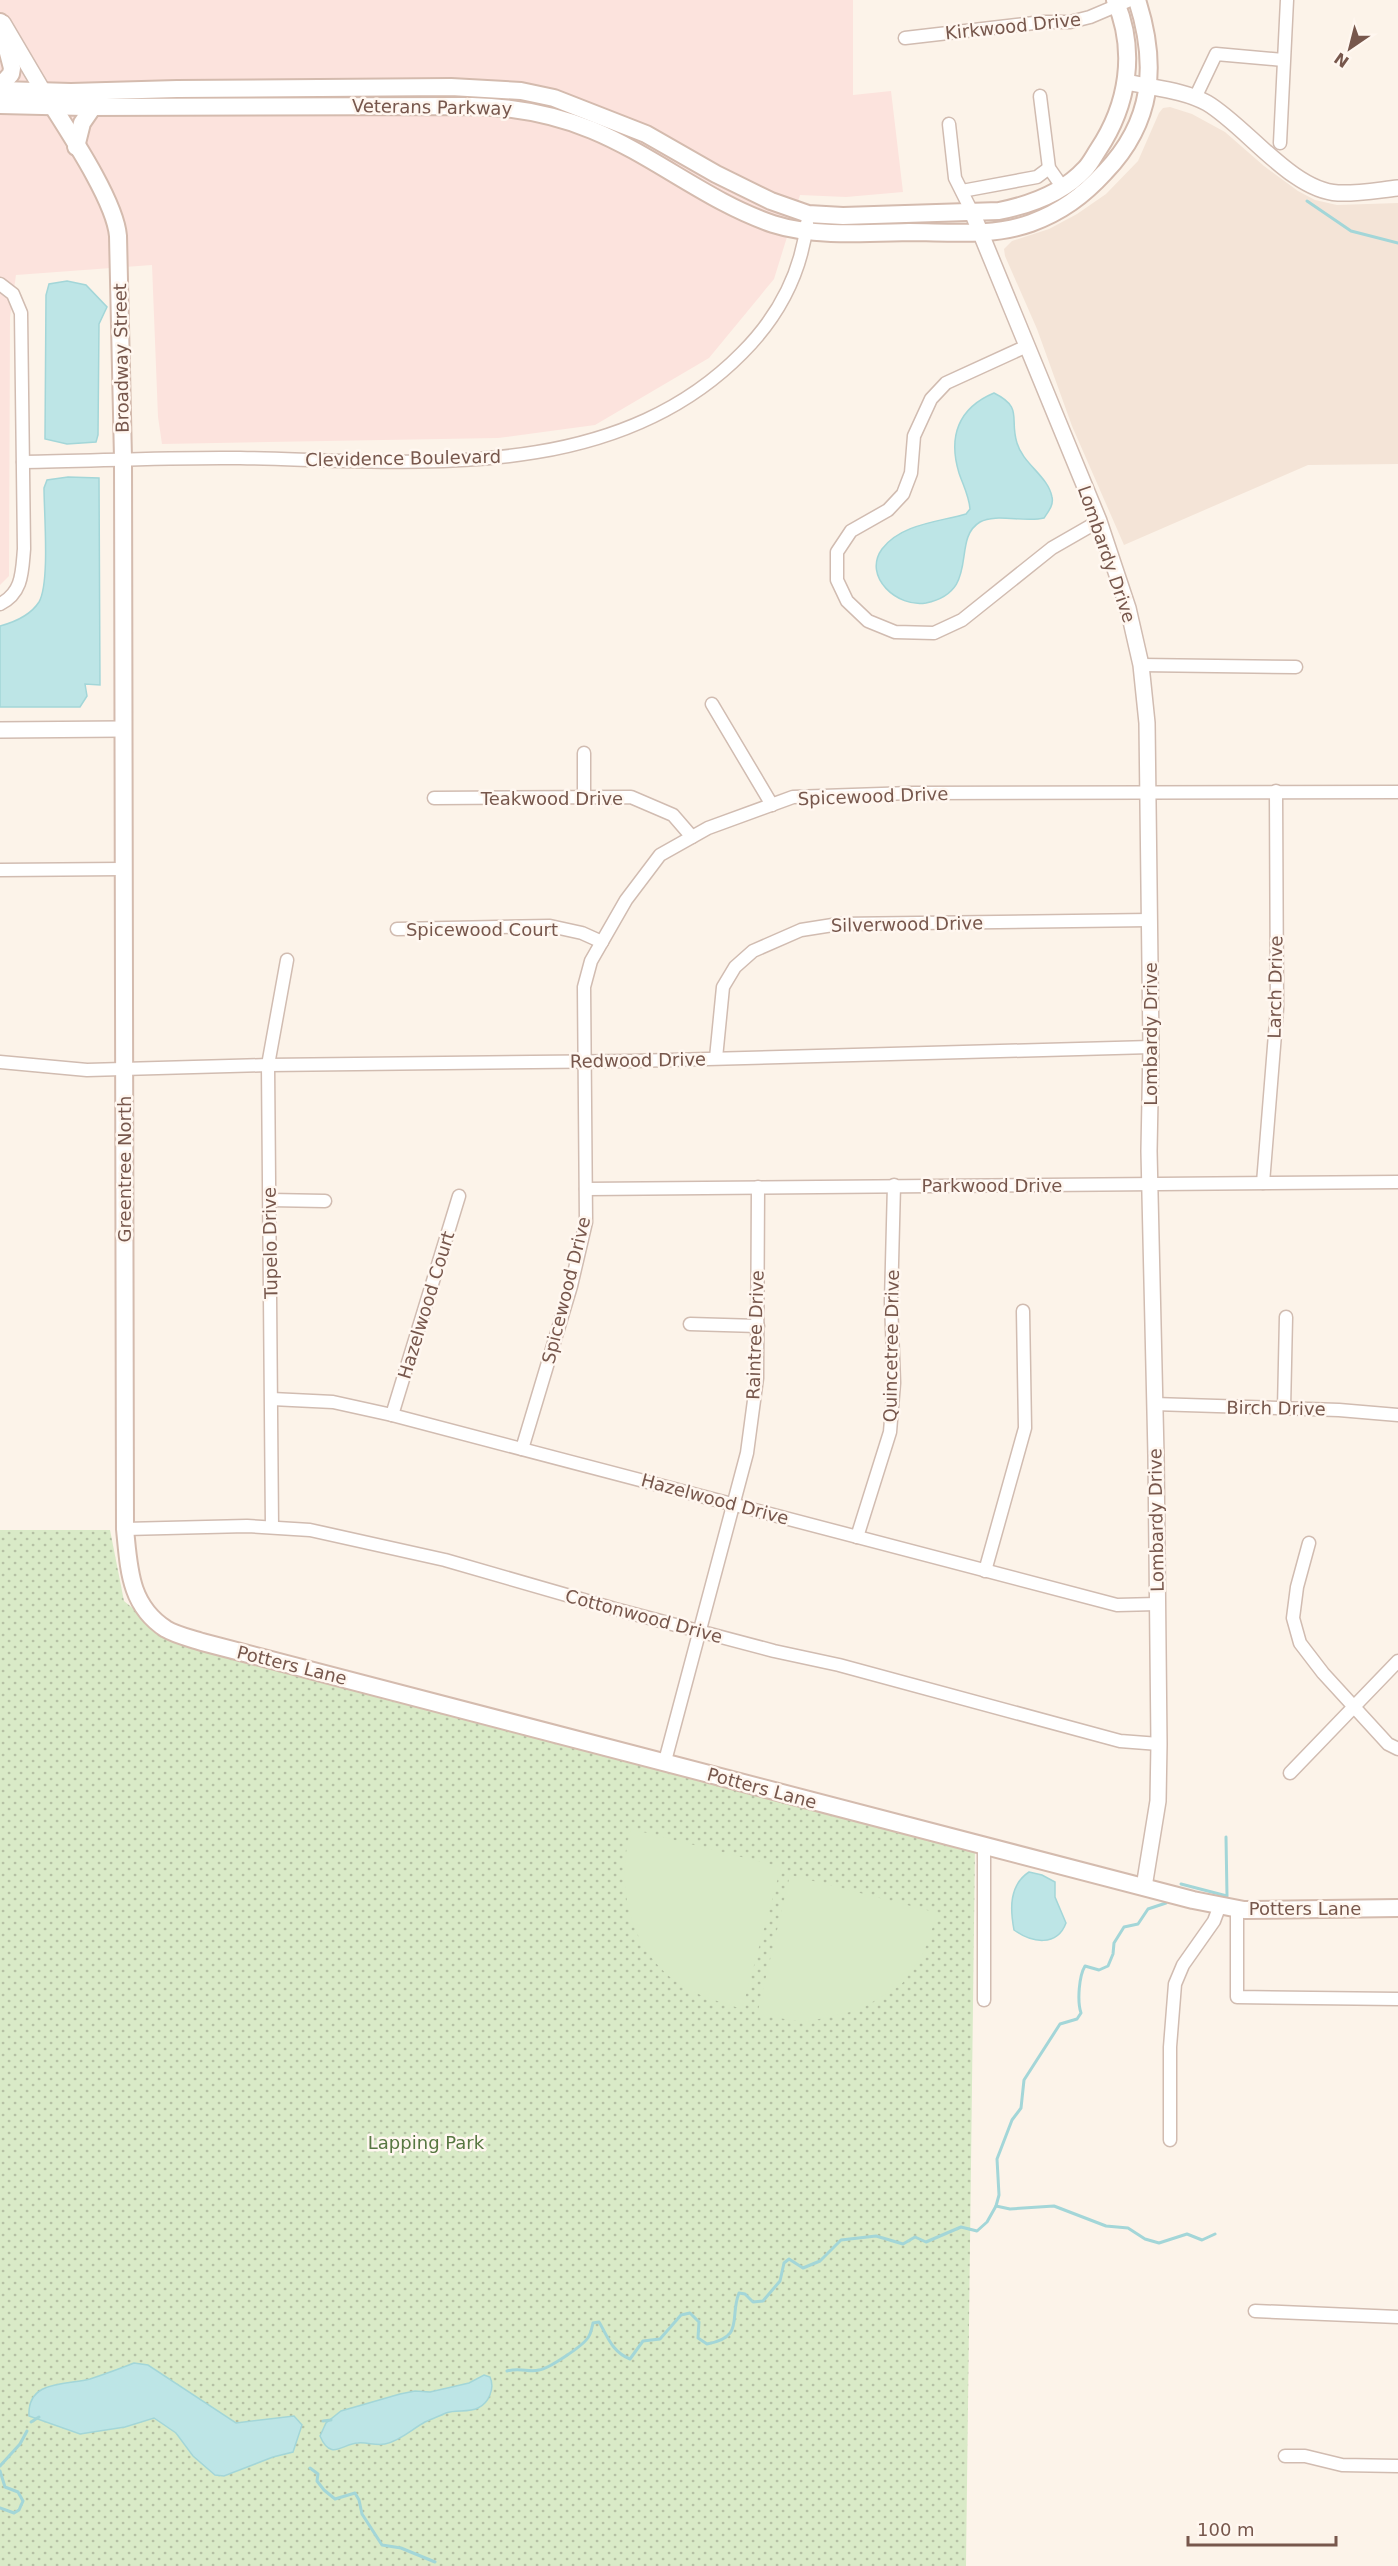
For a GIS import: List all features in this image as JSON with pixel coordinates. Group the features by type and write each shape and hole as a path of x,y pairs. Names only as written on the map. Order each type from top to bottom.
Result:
{"main road":[{"name":"Veterans Parkway","path":"0,88 43,91 473,87 536,94 588,110 646,134 807,222 854,233 980,233 1028,224 1068,206 1086,193 1122,154 1136,131 1148,87 1149,50 1137,0"},
{"name":"Veterans Parkway","path":"0,105 93,107 472,106 523,110 562,119 594,131 724,204 775,225 843,216 972,212 1024,206 1062,188 1085,169 1107,137 1121,106 1127,82 1128,54 1121,2"},
{"path":"0,20 12,68 11,74 0,88"},
{"name":"Broadway Street","path":"43,91 101,188 117,228 123,458 122,729"},
{"path":"76,147 82,123 93,107"},
{"name":"Greentree North","path":"122,729 125,1529 130,1580 141,1605"},
{"name":"Potters Lane","path":"141,1605 167,1630 202,1642 1144,1887 1237,1908 1398,1908"}],"street":[{"path":"1280,143 1287,0"},
{"name":"Kirkwood Drive","path":"905,38 1043,22 1070,22 1090,18 1121,2"},
{"name":"Broadway Street","path":"0,20 43,91"},
{"path":"1195,98 1216,54 1283,60"},
{"path":"1127,82 1205,102 1229,119 1277,163 1318,188 1337,193 1398,188"},
{"path":"472,106 473,87"},
{"path":"1040,96 1049,168 1062,188"},
{"path":"949,124 956,178 972,212"},
{"path":"962,191 1037,177 1049,168"},
{"name":"Lombardy Drive","path":"972,212 1099,520 1128,608 1142,664 1147,723 1151,1047 1149,1184 1159,1744 1158,1801 1144,1887"},
{"name":"Clevidence Boulevard","path":"23,462 103,461 123,458 461,461 524,455 578,445 616,432 673,406 721,374 759,336 788,294 799,261 807,222"},
{"path":"0,284 13,294 21,313 23,462 22,577 18,588 7,601 0,604"},
{"path":"1027,346 946,383 931,399 914,436 910,473 903,494 888,510 852,531 837,552 837,580 847,601 868,621 895,632 934,633 962,620 1044,554 1099,520"},
{"path":"1142,664 1296,667"},
{"path":"712,704 772,805"},
{"path":"0,730 122,729"},
{"path":"584,753 584,797"},
{"name":"Spicewood Drive","path":"522,1449 571,1286 586,1222 584,987 591,960 626,900 660,855 708,828 793,797 1148,791 1398,792"},
{"name":"Larch Drive","path":"1263,1183 1277,1009 1276,791"},
{"name":"Teakwood Drive","path":"434,798 631,797 673,815 692,837"},
{"path":"0,870 122,869"},
{"name":"Silverwood Drive","path":"716,1058 723,987 735,967 753,951 801,930 839,924 1150,920"},
{"name":"Spicewood Court","path":"397,929 550,926 582,933 602,942"},
{"name":"Tupelo Drive","path":"272,1527 268,1065 287,960"},
{"name":"Redwood Drive","path":"0,1062 87,1070 1151,1047"},
{"name":"Parkwood Drive","path":"586,1189 1398,1182"},
{"name":"Quincetree Drive","path":"857,1537 890,1432 894,1383 891,1302 894,1185"},
{"name":"Raintree Drive","path":"665,1761 748,1443 757,1378 758,1187"},
{"name":"Hazelwood Court","path":"392,1415 459,1196"},
{"path":"270,1200 325,1201"},
{"path":"986,1571 1025,1428 1023,1311"},
{"path":"1284,1409 1287,1317"},
{"path":"690,1324 758,1326"},
{"name":"Hazelwood Drive","path":"272,1399 333,1402 392,1415 1117,1605 1157,1604"},
{"name":"Birch Drive","path":"1154,1404 1339,1410 1398,1415"},
{"name":"Cottonwood Drive","path":"125,1529 272,1527 310,1530 446,1560 699,1631 839,1665 1120,1741 1159,1744"},
{"path":"1309,1543 1296,1587 1293,1618 1300,1643 1323,1673 1388,1744 1398,1749"},
{"path":"1290,1773 1398,1661"},
{"path":"984,1846 984,2000"},
{"path":"1170,2140 1170,2047 1175,1984 1183,1965 1214,1921 1220,1905"},
{"path":"1237,1908 1237,1997 1398,1999"},
{"path":"1255,2311 1398,2317"},
{"path":"1285,2456 1305,2456 1342,2465 1398,2466"}],"shaded area":[{"path":"0,0 853,0 853,95 891,91 903,192 846,197 800,195 774,279 709,358 595,425 498,438 162,444 158,417 152,265 16,275 10,317 9,576 0,585"},
{"path":"1170,107 1192,114 1225,132 1264,166 1298,191 1315,200 1337,205 1398,203 1398,464 1308,465 1124,545 1072,426 1037,329 1004,249 1012,241 1049,229 1077,214 1106,194 1138,161 1159,113 1163,108"}],"green space":[{"name":"Lapping Park","path":"0,1530 110,1530 124,1601 158,1629 975,1844 966,2566 0,2566"},
{"path":"631,1829 781,1867 742,2009 704,1996 678,1983 655,1962 644,1946 635,1928 625,1889 627,1849"},
{"path":"790,1875 938,1913 922,1956 901,1985 859,2010 806,2022 757,2015"}],"water":[{"path":"67,281 86,285 107,307 99,324 98,435 96,442 67,444 45,439 46,295 49,284"},
{"path":"994,393 1003,398 1012,409 1015,434 1020,450 1050,490 1052,500 1049,511 1044,518 994,518 980,522 971,530 960,577 954,588 943,597 926,603 904,601 886,588 880,580 876,570 877,560 882,549 899,534 921,525 966,514 970,509 956,460 956,436 964,415 982,399"},
{"path":"68,477 99,478 100,685 85,684 87,696 80,707 0,707 0,626 22,618 39,602 45,564 44,488 47,480"},
{"path":"1029,1872 1042,1875 1055,1882 1055,1897 1066,1923 1057,1936 1050,1939 1028,1938 1014,1930 1012,1898 1022,1877"},
{"path":"134,2363 148,2365 236,2423 294,2416 302,2425 293,2452 273,2457 224,2476 215,2475 193,2456 176,2433 154,2418 125,2427 80,2434 29,2416 30,2404 35,2395 42,2390 50,2386 90,2379"},
{"path":"484,2375 490,2377 492,2386 488,2399 482,2406 446,2413 425,2422 401,2438 385,2444 358,2443 333,2450 324,2444 320,2436 326,2423 341,2411 400,2394 415,2391 430,2392 469,2383"}],"waterway":[{"path":"1307,201 1351,231 1398,243"},
{"path":"1181,1884 1227,1896 1226,1837"},
{"path":"507,2371 535,2371 550,2366 581,2345 590,2335 593,2323 599,2322 615,2348 630,2359 643,2341 660,2339 681,2315 690,2313 699,2322 698,2338 707,2344 719,2341 727,2337 731,2331 739,2293 745,2294 753,2302 763,2301 780,2281 784,2263 789,2259 803,2268 820,2261 841,2240 876,2236 903,2244 915,2237 926,2242 961,2227 977,2231 987,2222 996,2206 999,2195 997,2159 1012,2120 1021,2108 1024,2080 1060,2024 1077,2019 1081,2013 1079,1989 1085,1966 1099,1970 1108,1966 1113,1954 1114,1943 1124,1927 1138,1924 1148,1909 1166,1903"},
{"path":"996,2206 1010,2209 1054,2206 1106,2226 1128,2228 1145,2239 1159,2243 1187,2234 1202,2240 1215,2234"},
{"path":"31,2422 39,2417"},
{"path":"323,2421 331,2420"},
{"path":"0,2466 20,2444 27,2431"},
{"path":"310,2468 318,2474 317,2481 324,2490 335,2499 355,2493 362,2514 382,2545 401,2548 435,2562"},
{"path":"0,2471 5,2487 18,2492 23,2501 19,2510 14,2513 0,2508"}]}
